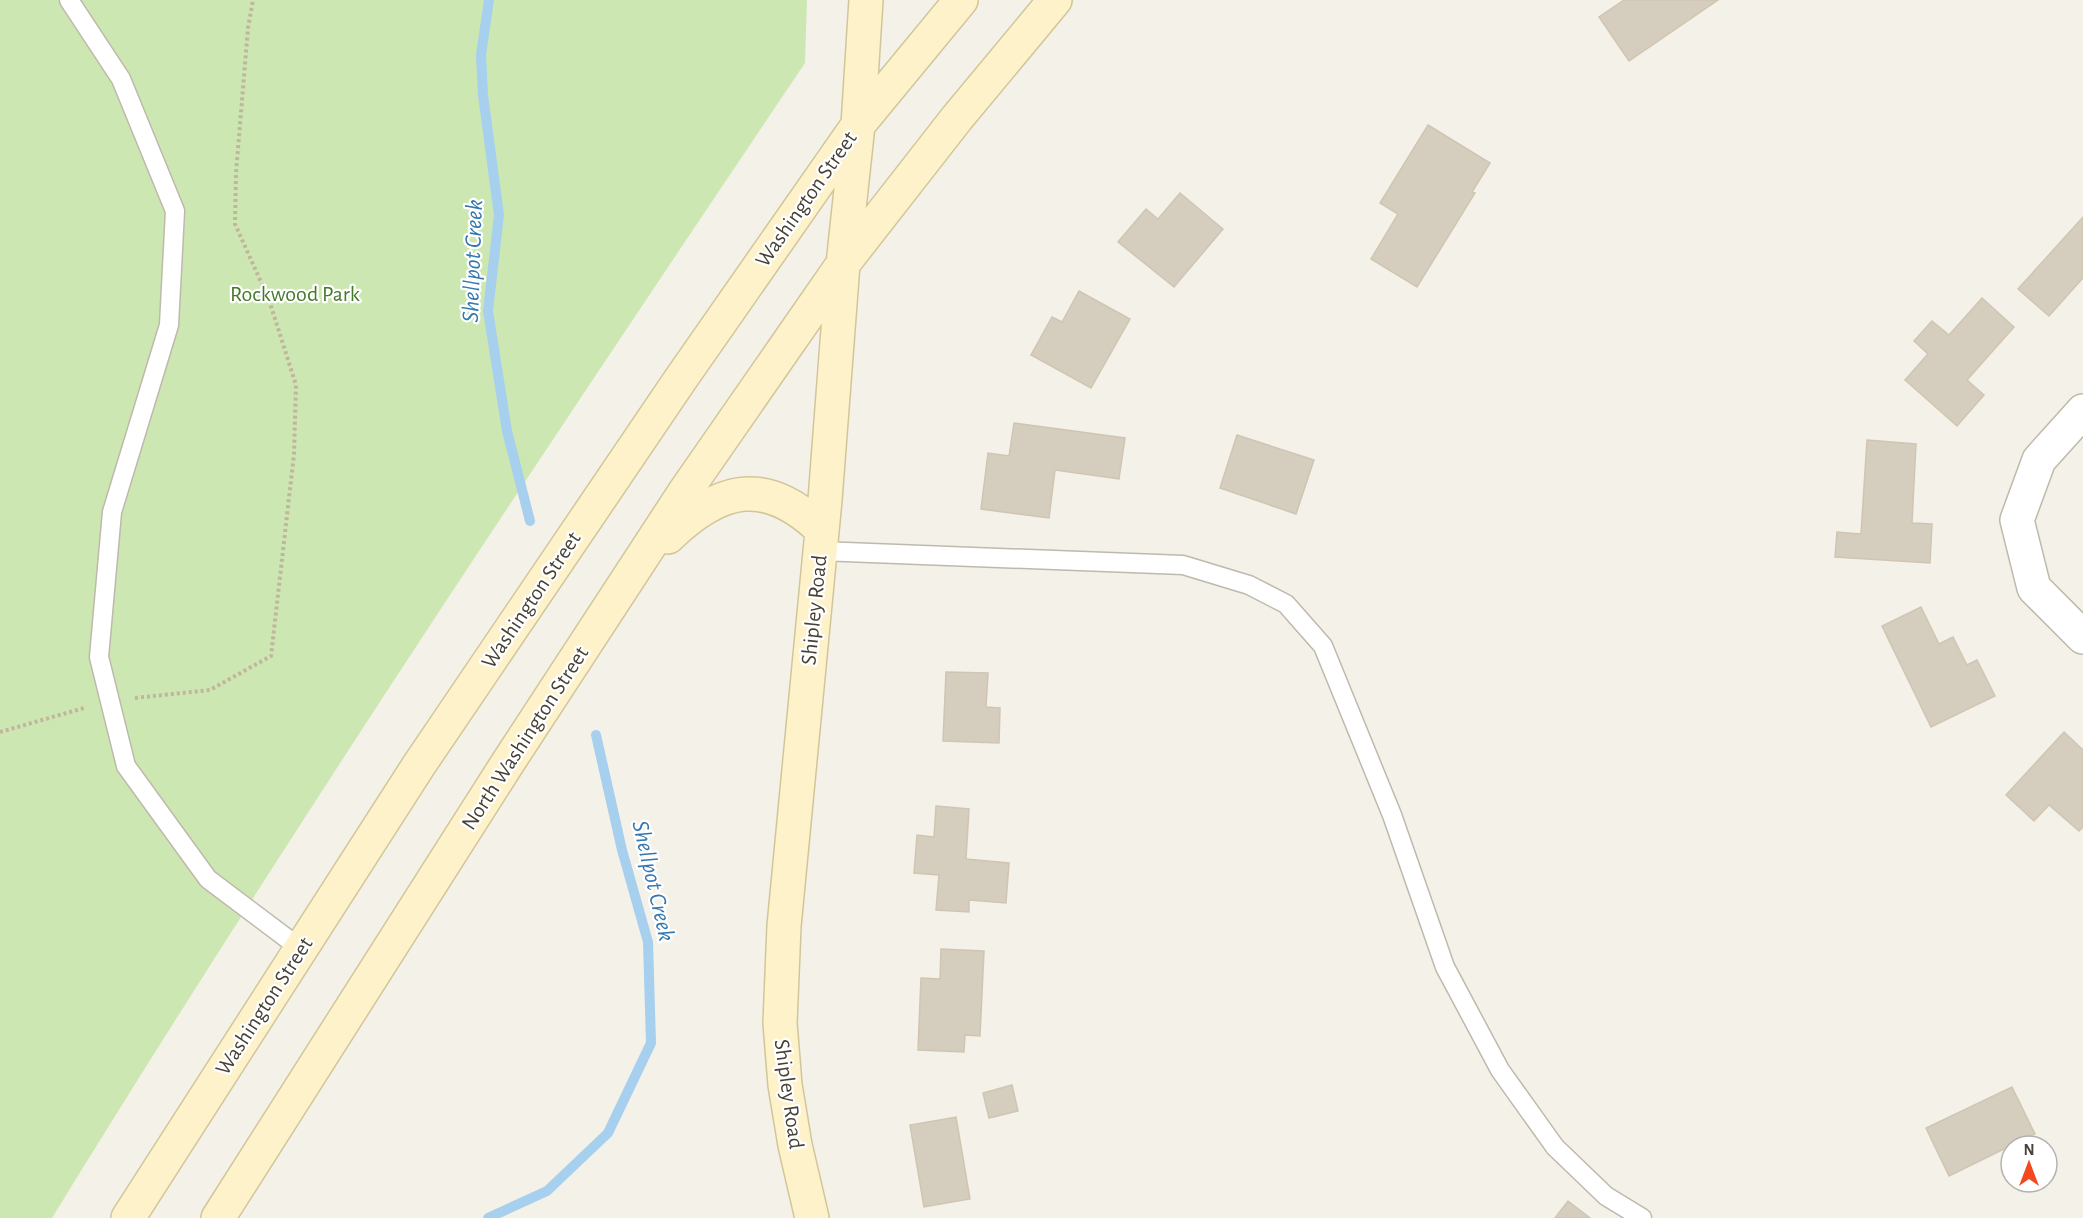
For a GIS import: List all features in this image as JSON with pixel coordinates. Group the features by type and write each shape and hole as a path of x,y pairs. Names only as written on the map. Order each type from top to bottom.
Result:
{"main road":[{"name":"Shipley Road","path":"812,1218 788,1105 780,1023 784,926 821,540 843,264 858,125 866,0"},
{"name":"Washington Street","path":"128,1218 419,765 680,380 858,125 961,0"},
{"path":"843,264 957,118 1055,0"},
{"name":"North Washington Street","path":"218,1218 684,494 843,264"},
{"path":"629,578 669,535 695,512 726,496 757,495 783,502 805,515 821,540"}],"street":[{"path":"2083,411 2039,460 2017,520 2034,588 2083,637"}],"lane":[{"path":"69,0 121,78 175,211 169,325 112,512 99,657 126,766 208,879 301,949"},
{"path":"821,540 1183,565 1249,585 1286,604 1323,646 1392,815 1445,967 1500,1070 1555,1147 1606,1196 1642,1218"}],"path":[{"path":"0,732 110,700 210,690 271,656 294,453 296,385 269,300 235,224 237,162 248,28 253,0"}],"green space":[{"name":"Rockwood Park","path":"0,0 807,0 805,63 329,781 143,1071 52,1218 0,1218"}],"building":[{"path":"1624,0 1718,0 1629,61 1599,17"},
{"path":"1428,125 1490,163 1472,192 1475,193 1417,287 1371,259 1398,214 1380,203"},
{"path":"1180,193 1223,229 1174,287 1118,242 1146,209 1158,219"},
{"path":"2083,217 2083,278 2049,316 2018,289"},
{"path":"1079,291 1130,319 1091,388 1031,355 1052,317 1062,322"},
{"path":"1982,298 2014,327 1967,380 1984,395 1957,426 1905,380 1928,354 1914,341 1932,321 1949,335"},
{"path":"1014,423 1125,438 1119,479 1055,470 1049,518 981,509 988,453 1009,456"},
{"path":"1237,435 1314,460 1296,514 1220,488"},
{"path":"1867,440 1916,444 1912,523 1932,524 1930,563 1835,557 1837,532 1861,534"},
{"path":"1921,607 1939,644 1953,637 1967,665 1977,660 1995,696 1931,727 1882,626"},
{"path":"946,672 988,673 986,707 1000,708 999,743 943,741"},
{"path":"2064,732 2083,750 2083,827 2079,831 2049,805 2034,821 2006,795"},
{"path":"936,806 969,809 966,859 1009,863 1006,903 969,900 969,912 936,910 939,875 914,873 917,835 934,837"},
{"path":"941,949 984,951 980,1036 965,1035 964,1052 918,1050 921,978 940,979"},
{"path":"1012,1085 1018,1111 989,1118 983,1093"},
{"path":"2012,1087 2035,1134 1999,1134 1999,1152 1949,1176 1926,1128"},
{"path":"956,1117 970,1199 924,1207 910,1125"},
{"path":"1568,1201 1590,1218 1555,1218"}],"waterway":[{"name":"Shellpot Creek","path":"489,0 481,55 483,95 499,215 488,311 507,431 530,521"},
{"name":"Shellpot Creek","path":"488,1218 547,1191 608,1133 651,1043 648,942 622,850 596,735"}]}
